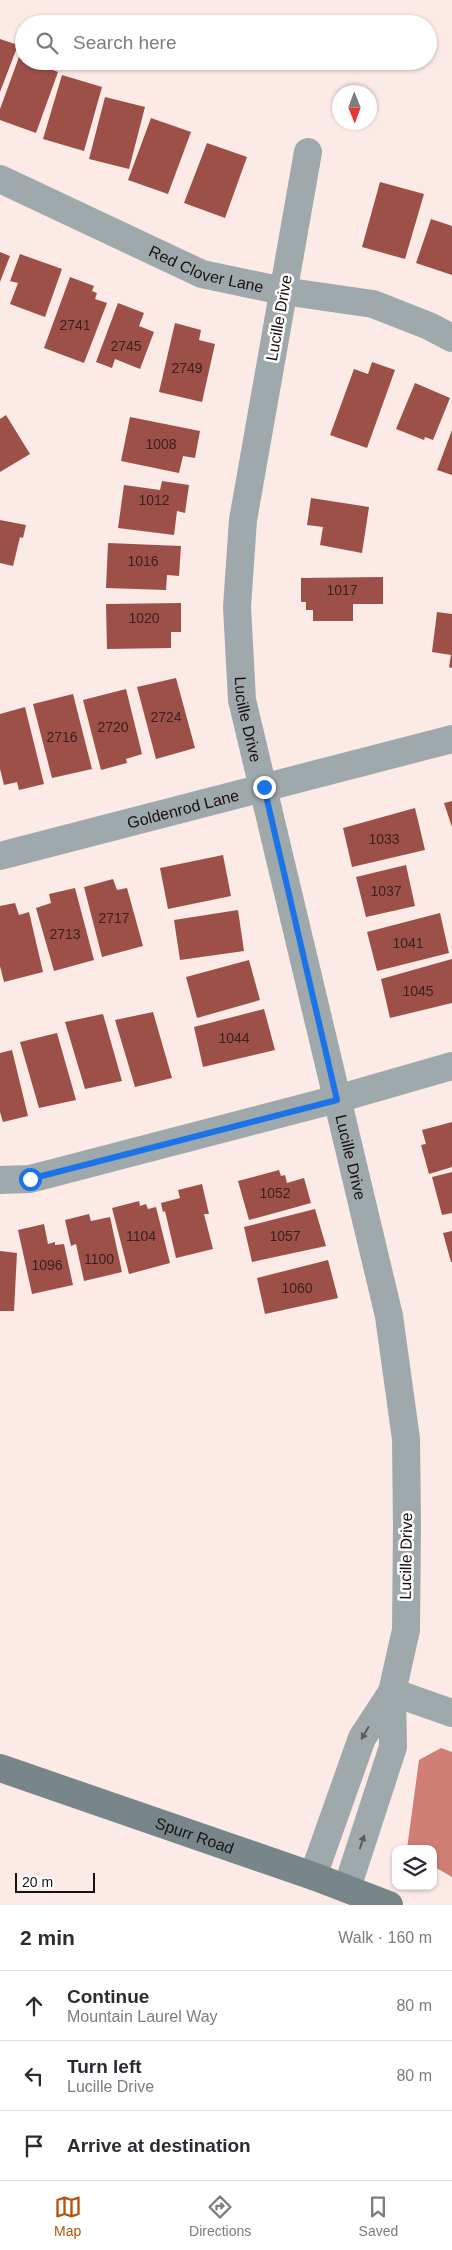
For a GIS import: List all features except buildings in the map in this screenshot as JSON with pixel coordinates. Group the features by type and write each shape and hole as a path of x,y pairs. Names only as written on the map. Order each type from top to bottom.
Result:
{"street":[{"name":"Lucille Drive","path":"308,152 243,520 237,607 242,700 388,1316 406,1439 406,1630 392,1692 393,1748 347,1888"},
{"name":"Red Clover Lane","path":"0,179 202,274 283,291 373,304 429,326 452,338"},
{"name":"Goldenrod Lane","path":"0,856 452,739"},
{"path":"0,1180 30,1179 337,1100 452,1066"},
{"name":"Lucille Drive","path":"313,1876 362,1738 392,1692"},
{"path":"392,1692 452,1713"},
{"name":"Spurr Road","path":"0,1768 313,1876 389,1905"}],"shaded area":[{"path":"441,1748 452,1752 452,1877 437,1868 437,1845 408,1845 419,1760"}],"route":[{"path":"30,1179 337,1100 264,787"}]}
